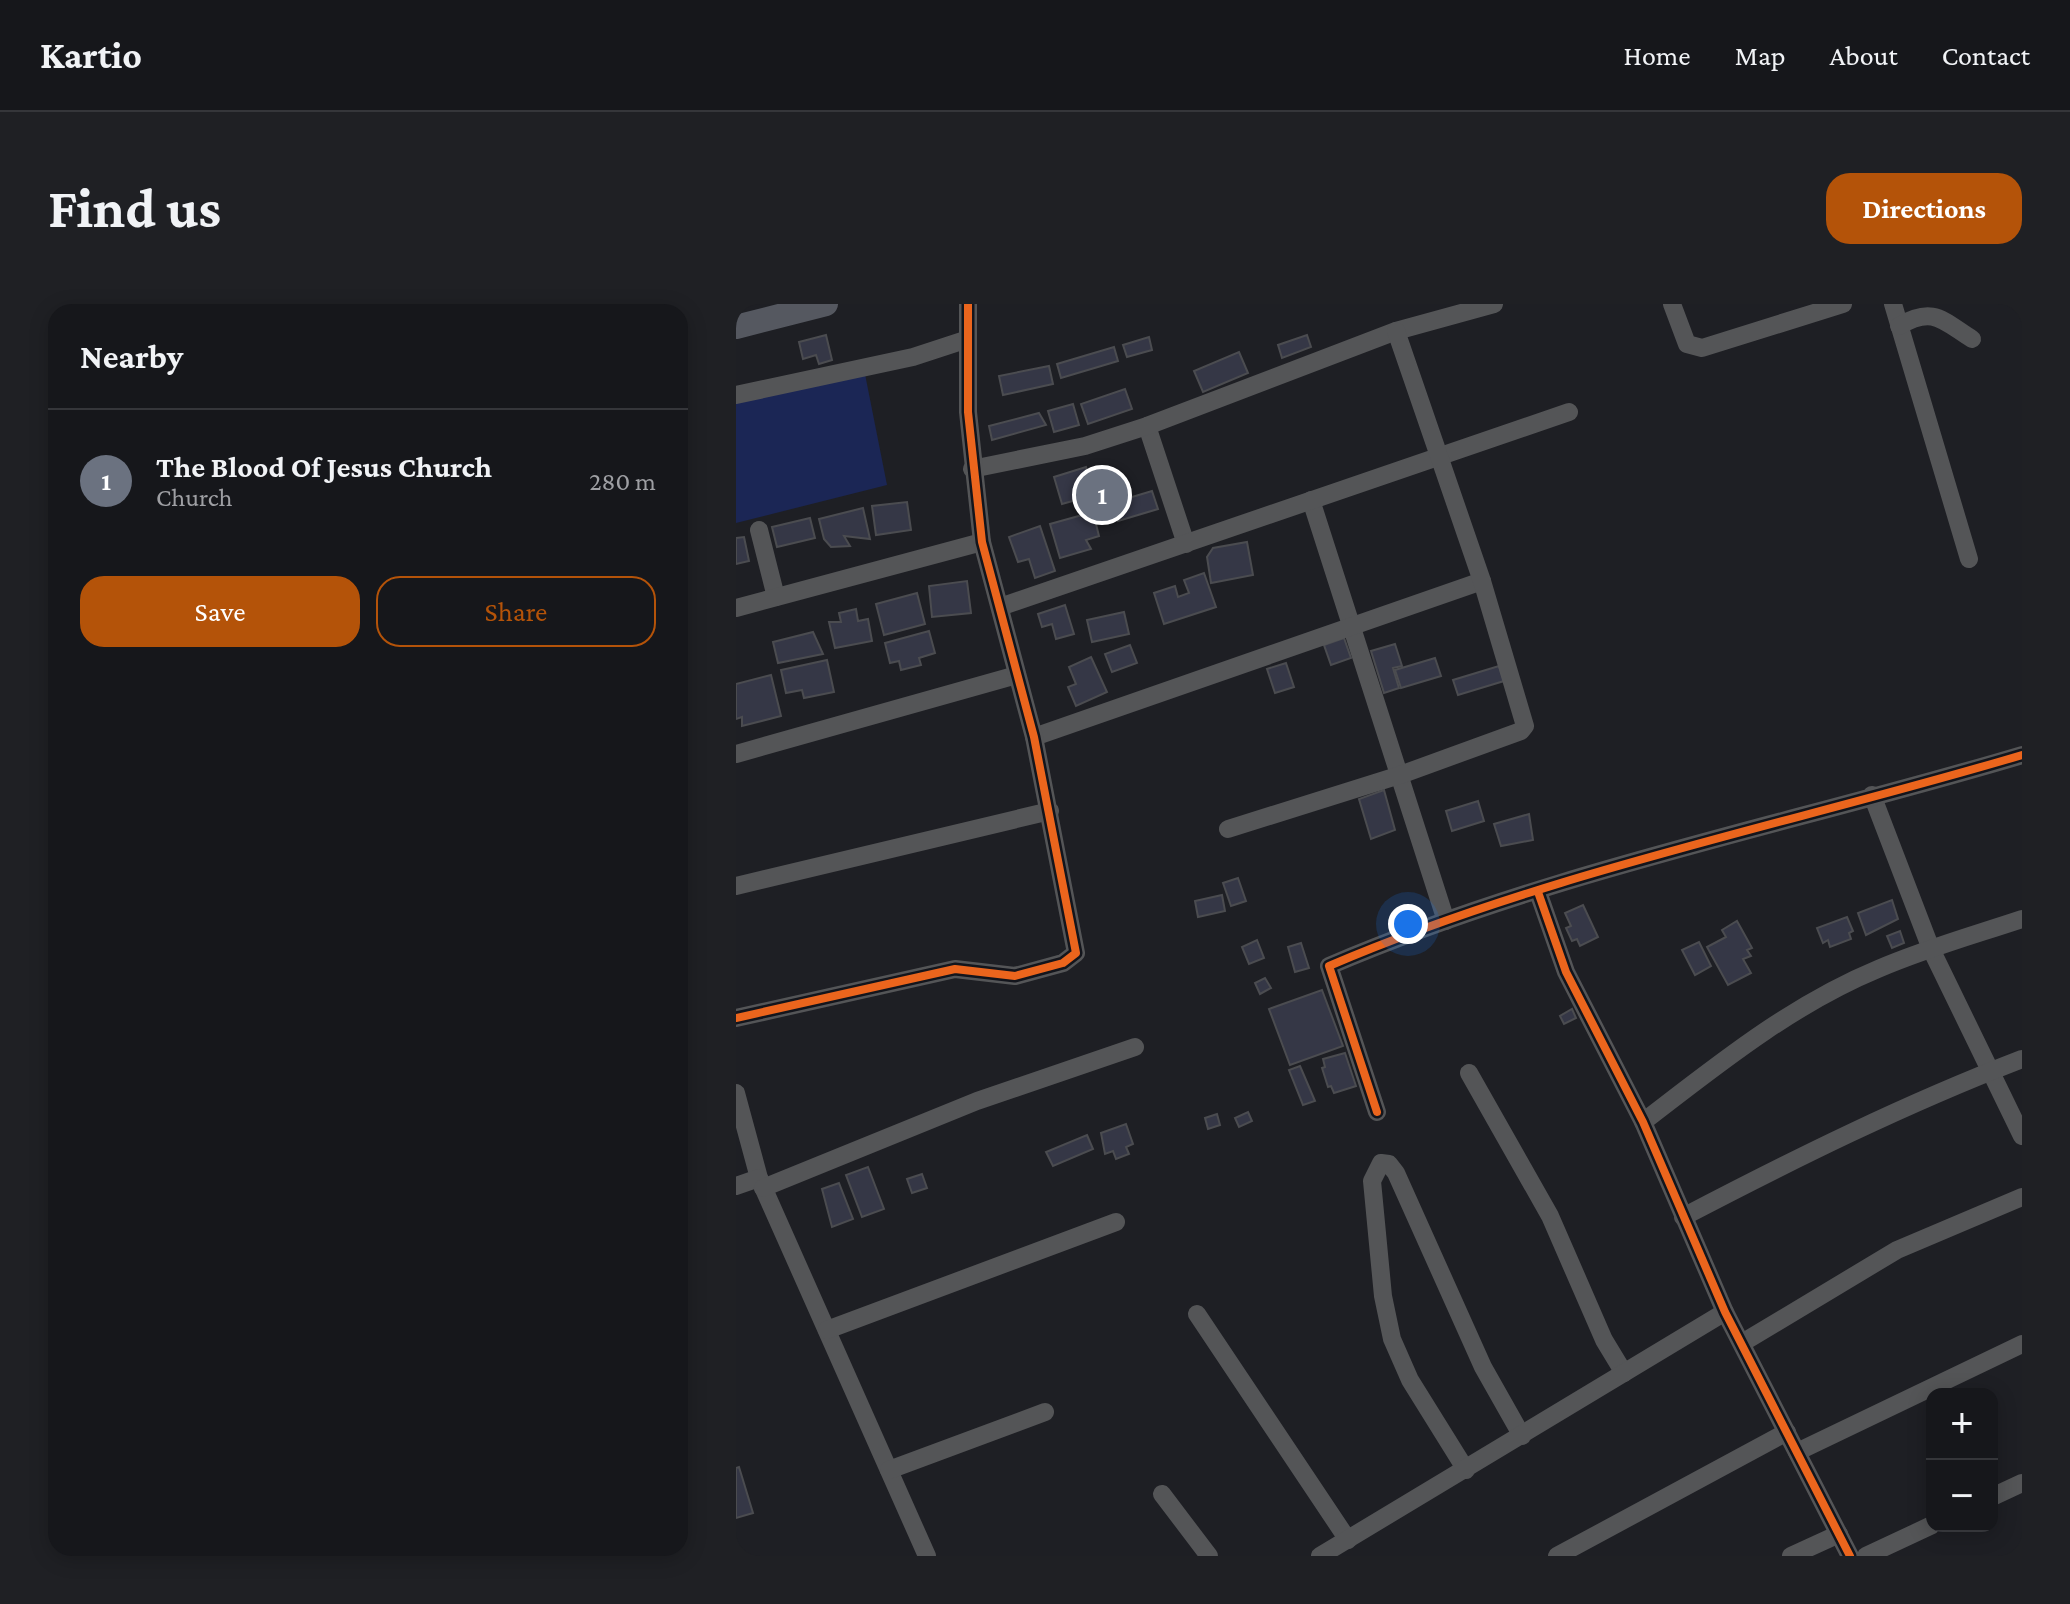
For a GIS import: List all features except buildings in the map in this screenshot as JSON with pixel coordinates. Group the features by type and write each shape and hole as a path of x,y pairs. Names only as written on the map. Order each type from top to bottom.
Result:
{"main road":[{"path":"736,327 826,304"}],"street":[{"path":"736,1018 955,969 1015,976 1044,970 1076,953 1034,737 982,542 972,469 968,304"},
{"path":"972,469 1085,446 1147,426 1396,331 1494,304"},
{"path":"1672,304 1687,344 1702,348 1843,304"},
{"path":"1893,304 1969,559"},
{"path":"1899,326 1915,317 1936,316 1972,339"},
{"path":"1228,829 1400,775 1521,731 1525,726 1482,581 1396,331"},
{"path":"736,395 913,357 968,339"},
{"path":"1000,607 1437,454 1569,412"},
{"path":"1147,426 1186,544"},
{"path":"1311,500 1446,921"},
{"path":"759,530 776,597"},
{"path":"736,608 982,542"},
{"path":"1034,737 1352,629 1482,581"},
{"path":"736,754 1017,675"},
{"path":"1377,1112 1328,969 1446,921 1538,892 2022,755"},
{"path":"1872,795 1931,949 1987,1071 2003,1093 2022,1136"},
{"path":"736,886 1050,811"},
{"path":"1538,892 1566,972 1643,1122 1725,1312 1850,1556"},
{"path":"1643,1122 1767,1028 1876,969 2022,919"},
{"path":"736,1186 761,1183 977,1101 1135,1047"},
{"path":"1683,1217 1822,1145 1987,1071 2022,1059"},
{"path":"1469,1073 1550,1216 1587,1304 1624,1373"},
{"path":"736,1093 761,1183 927,1556"},
{"path":"1466,1470 1410,1380 1392,1339 1383,1296 1372,1181 1381,1163 1389,1164 1396,1173 1483,1367 1522,1436"},
{"path":"1742,1343 1897,1250 2022,1197"},
{"path":"827,1330 1116,1222"},
{"path":"1320,1556 1725,1312"},
{"path":"1197,1314 1348,1540"},
{"path":"1797,1452 2022,1344"},
{"path":"889,1470 1045,1412"},
{"path":"1557,1556 1787,1432"},
{"path":"1998,1494 2022,1483"},
{"path":"1162,1494 1209,1556"},
{"path":"1866,1556 1926,1528"},
{"path":"1791,1556 1839,1534"}],"shaded area":[{"path":"864,369 887,485 736,523 736,393"}],"cycle path":[{"path":"736,1018 955,969 1015,976 1063,963 1076,953 1034,737 982,542 968,412 968,304"},
{"path":"1377,1112 1329,966 1413,932 1585,876 2022,755"},
{"path":"1538,892 1566,972 1643,1122 1725,1312 1850,1556"}],"place":[{"name":"The Blood Of Jesus Church","path":"1102,495"}]}
